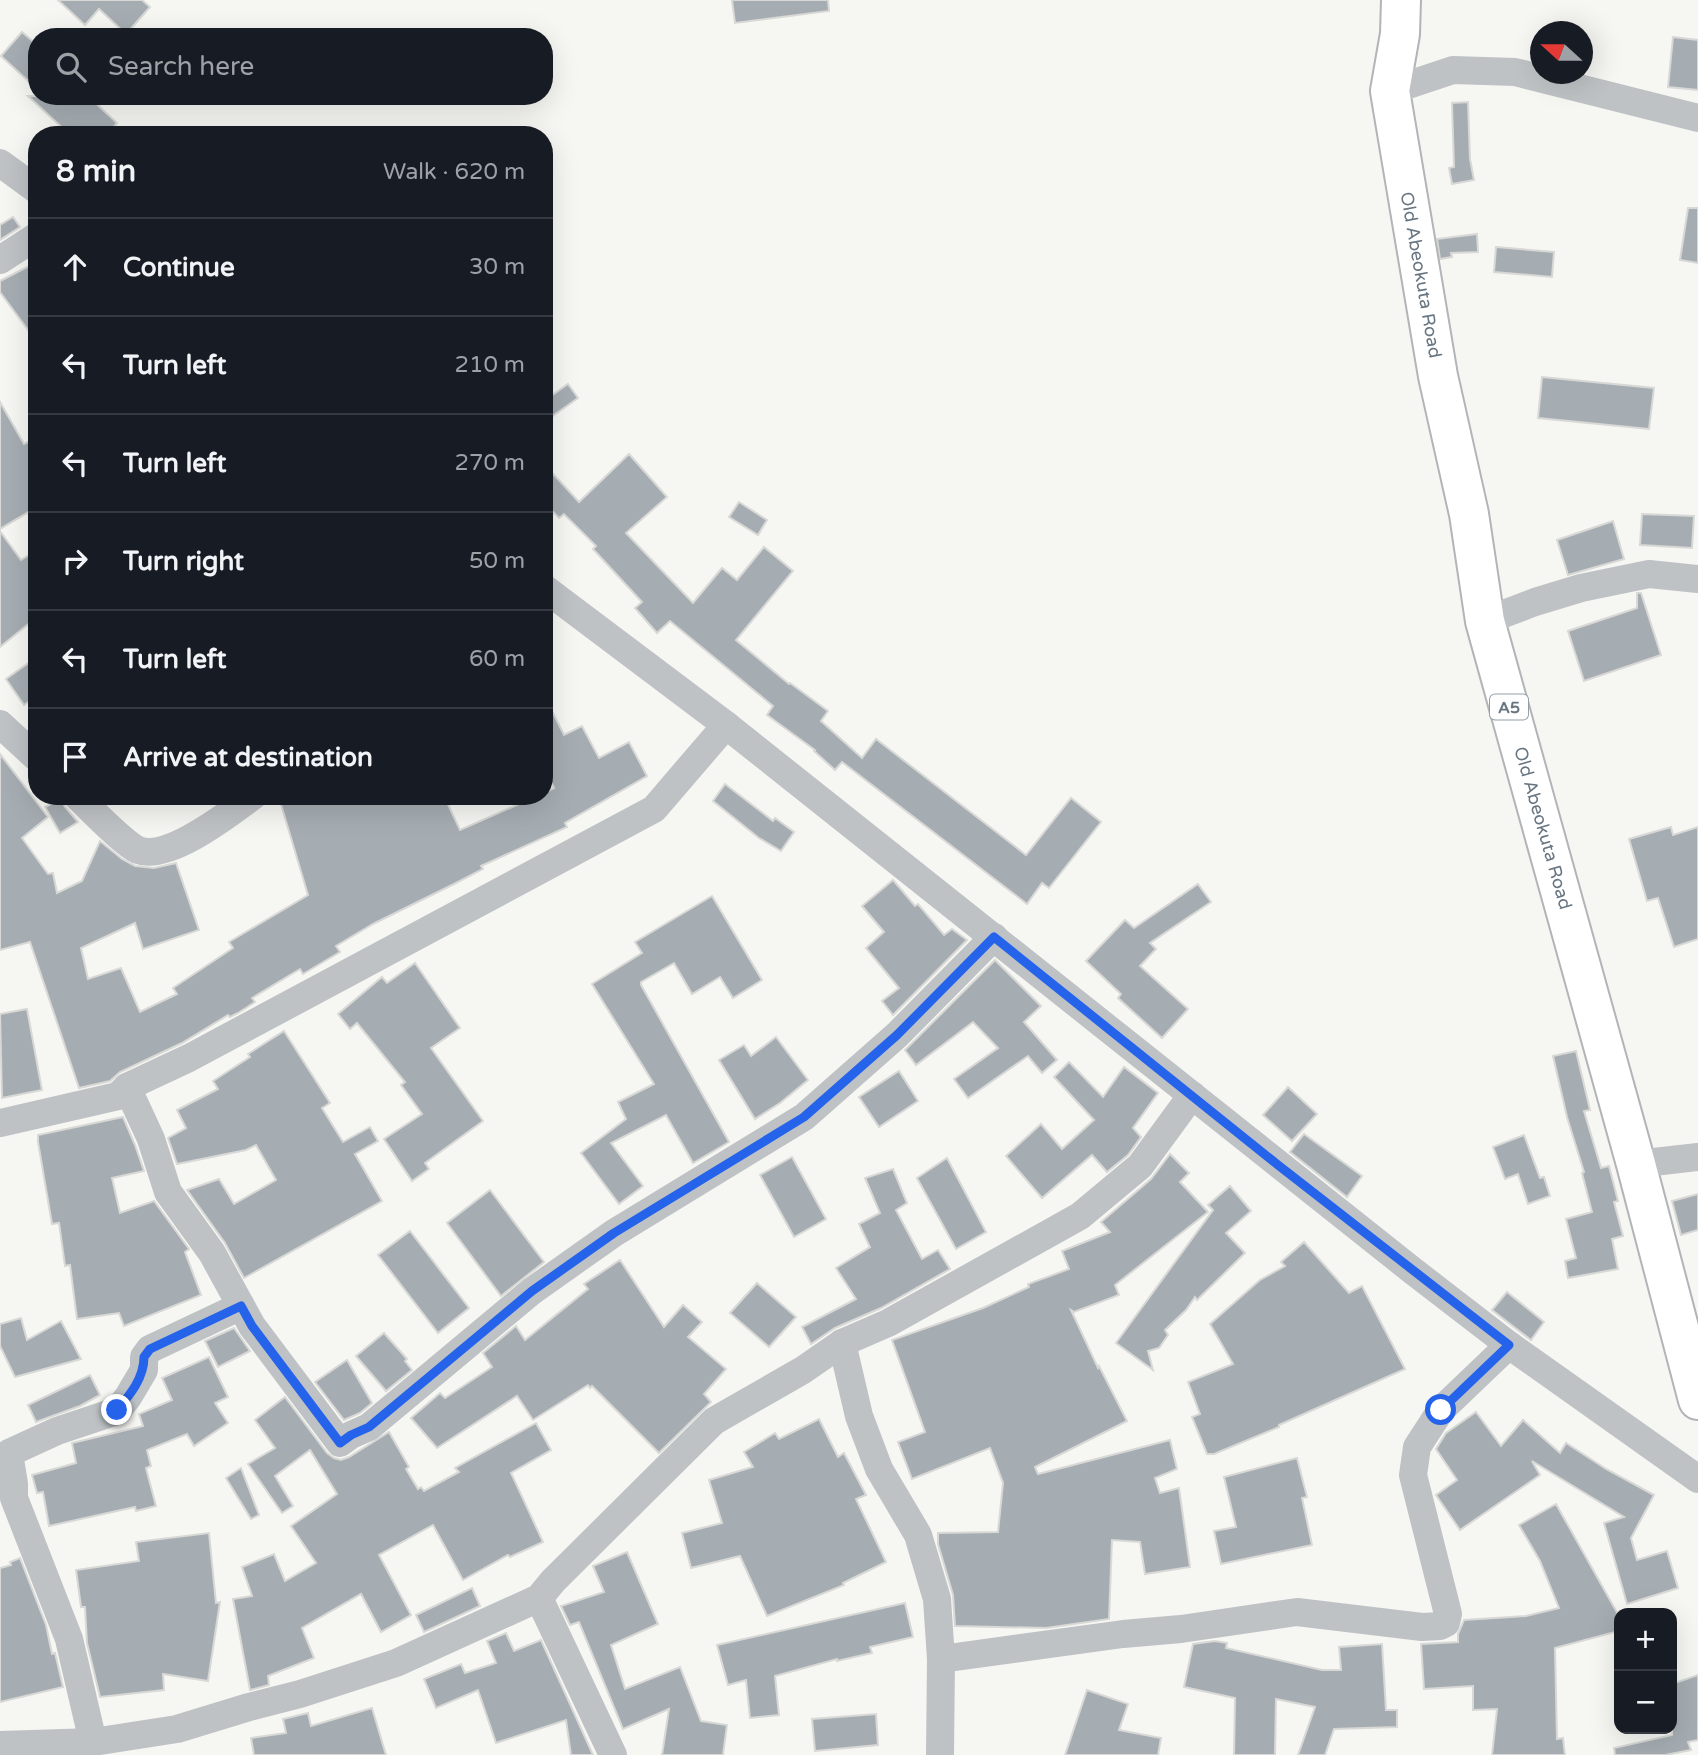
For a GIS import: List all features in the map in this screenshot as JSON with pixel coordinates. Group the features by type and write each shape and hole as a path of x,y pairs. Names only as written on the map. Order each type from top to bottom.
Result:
{"highway":[{"name":"Old Abeokuta Road","path":"1401,0 1400,34 1390,91 1438,376 1469,514 1485,621 1636,1164 1698,1400"}],"street":[{"path":"1390,91 1453,70 1515,72 1698,118"},
{"path":"0,163 28,183"},
{"path":"0,260 28,242"},
{"path":"1485,621 1535,602 1649,574 1698,579"},
{"path":"553,602 726,726 1299,1182 1509,1345 1698,1479"},
{"path":"0,724 28,750"},
{"path":"0,1123 118,1096 127,1087 189,1058 654,808 726,726"},
{"path":"87,805 139,850 155,851 189,841 240,805"},
{"path":"127,1087 151,1139 168,1192 212,1253 252,1326 340,1443 369,1427 425,1382 485,1328 552,1276 614,1233 804,1117 897,1035 994,937"},
{"path":"0,1745 93,1742 177,1729 396,1663 539,1598 714,1421 803,1370 842,1342 888,1324 1080,1216 1140,1166 1192,1095"},
{"path":"1636,1164 1698,1157"},
{"path":"93,1742 69,1639 14,1498 9,1453 57,1431 117,1410 144,1370 144,1357 150,1349 241,1306"},
{"path":"842,1342 859,1416 879,1469 918,1535 937,1599 941,1659 940,1755"},
{"path":"941,1659 1297,1612 1423,1627 1446,1623 1448,1614 1413,1475 1417,1447 1441,1410 1509,1345"},
{"path":"539,1598 613,1755"}],"building":[{"path":"58,0 142,0 150,7 131,28 120,28 99,9 85,25"},
{"path":"732,0 828,0 829,11 735,23"},
{"path":"22,32 28,37 28,81 1,56"},
{"path":"1673,37 1698,40 1698,90 1668,87"},
{"path":"1468,102 1470,159 1474,180 1452,184 1449,168 1454,167 1452,103"},
{"path":"38,105 98,105 117,123 114,126 60,126"},
{"path":"1688,208 1698,208 1698,263 1680,260"},
{"path":"13,217 20,227 0,240 0,225"},
{"path":"1477,234 1478,252 1451,253 1452,257 1440,259 1437,239"},
{"path":"1496,247 1554,252 1552,277 1494,272"},
{"path":"28,267 28,330 0,292 0,281"},
{"path":"1542,377 1654,388 1649,429 1538,418"},
{"path":"568,384 578,398 553,416 553,395"},
{"path":"0,402 24,444 28,442 28,512 0,529"},
{"path":"629,454 667,497 626,533 693,603 722,568 737,580 764,547 793,571 736,640 789,684 828,711 821,721 862,758 876,739 1026,855 1071,798 1101,822 1049,888 1042,883 1027,904 842,762 835,770 815,750 767,715 773,706 670,621 657,633 635,608 642,602 593,549 596,546 564,514 559,518 553,512 553,474 579,502"},
{"path":"739,502 767,520 758,535 729,517"},
{"path":"1642,514 1694,516 1692,548 1640,545"},
{"path":"1613,521 1624,559 1568,575 1557,540"},
{"path":"0,531 21,560 28,556 28,624 0,647"},
{"path":"1637,593 1641,593 1661,655 1584,681 1568,631 1637,608"},
{"path":"28,663 28,702 24,705 6,679"},
{"path":"553,713 564,735 582,726 599,758 629,742 647,776 565,823 567,827 481,866 483,869 373,924 336,946 340,952 303,974 300,969 252,998 255,1002 238,1013 230,1017 228,1015 182,1043 120,1072 110,1081 79,1088 30,942 0,950 0,754 28,791 28,805 39,805 48,817 22,838 48,874 53,873 57,893 82,881 100,841 135,866 154,868 176,863 199,930 143,949 135,923 81,948 88,979 121,968 140,1012 177,994 173,988 233,948 229,942 308,895 281,805 448,805 460,830 517,805 553,805"},
{"path":"725,784 773,821 775,818 794,832 781,851 759,838 713,801"},
{"path":"64,805 78,822 60,833 45,807"},
{"path":"1671,827 1673,835 1698,827 1698,939 1674,947 1658,898 1647,901 1629,839"},
{"path":"893,880 944,935 952,929 967,940 893,1015 882,1001 899,988 866,948 884,932 862,906"},
{"path":"1198,884 1211,902 1150,943 1156,949 1140,966 1188,1009 1162,1038 1118,998 1121,994 1086,961 1125,920 1134,928"},
{"path":"712,896 762,980 733,998 720,977 692,994 674,963 641,982 641,985 729,1142 693,1163 666,1115 611,1143 643,1186 619,1204 581,1153 626,1119 618,1102 654,1084 592,984 642,953 635,942"},
{"path":"995,960 1041,1006 1024,1022 1057,1060 1042,1073 1028,1056 968,1098 954,1079 998,1048 973,1022 916,1065 905,1050"},
{"path":"415,963 460,1028 431,1048 483,1121 425,1163 429,1169 412,1181 384,1139 422,1114 401,1085 405,1082 357,1023 350,1029 338,1014 382,977 387,983"},
{"path":"27,1009 42,1090 2,1098 0,1014"},
{"path":"284,1031 330,1103 322,1108 343,1142 370,1127 378,1141 355,1154 382,1201 244,1278 225,1243 187,1190 219,1179 234,1204 276,1180 256,1145 246,1150 177,1164 168,1138 186,1128 177,1110 218,1089 213,1081"},
{"path":"776,1037 808,1080 755,1119 719,1060 744,1045 751,1056"},
{"path":"1576,1051 1590,1110 1584,1111 1601,1168 1609,1166 1618,1201 1614,1202 1623,1236 1612,1239 1618,1269 1568,1278 1565,1261 1576,1258 1566,1219 1592,1212 1553,1056"},
{"path":"1069,1062 1103,1097 1124,1067 1158,1093 1133,1128 1141,1137 1128,1155 1107,1172 1092,1155 1042,1198 1006,1156 1041,1124 1062,1149 1094,1120 1054,1077"},
{"path":"899,1071 918,1101 879,1127 859,1097"},
{"path":"1288,1087 1317,1114 1292,1141 1263,1115"},
{"path":"123,1117 144,1171 112,1178 120,1213 154,1201 189,1249 185,1252 201,1295 124,1326 119,1313 77,1319 70,1265 65,1266 59,1223 52,1224 38,1142 38,1135"},
{"path":"1304,1134 1362,1176 1347,1197 1290,1152"},
{"path":"1524,1135 1540,1178 1544,1177 1550,1196 1528,1204 1518,1174 1505,1179 1493,1147"},
{"path":"1170,1154 1189,1173 1180,1182 1208,1212 1115,1285 1119,1295 1074,1312 1071,1310 1127,1421 1035,1467 1038,1474 1170,1440 1177,1469 1155,1478 1160,1493 1179,1488 1190,1567 1145,1574 1140,1542 1112,1540 1109,1619 1046,1628 955,1626 953,1595 938,1544 938,1533 998,1532 1003,1483 990,1448 912,1479 898,1442 925,1432 892,1340 983,1308 1029,1287 1028,1284 1069,1269 1062,1251 1110,1232 1101,1222 1151,1179"},
{"path":"792,1157 826,1219 794,1237 760,1175"},
{"path":"947,1158 986,1232 956,1249 917,1178"},
{"path":"893,1169 907,1203 896,1210 922,1259 938,1250 950,1269 881,1308 835,1328 811,1344 802,1327 856,1299 836,1268 870,1247 859,1224 880,1213 865,1178"},
{"path":"1230,1186 1251,1211 1226,1233 1245,1253 1197,1300 1195,1297 1165,1330 1168,1335 1159,1348 1148,1351 1153,1370 1116,1343 1213,1210 1208,1205"},
{"path":"490,1190 544,1262 501,1296 447,1223"},
{"path":"1698,1194 1698,1230 1681,1235 1672,1201"},
{"path":"410,1231 469,1308 438,1333 378,1255"},
{"path":"1304,1242 1349,1293 1362,1286 1405,1369 1279,1427 1214,1454 1207,1454 1192,1417 1200,1414 1188,1382 1233,1364 1210,1324 1260,1280 1285,1266 1281,1262"},
{"path":"620,1260 664,1327 683,1305 702,1322 688,1337 726,1369 704,1394 711,1402 659,1453 588,1385 533,1420 517,1396 437,1448 411,1418 440,1393 445,1398 492,1367 483,1353 516,1326 525,1340 588,1289 584,1284"},
{"path":"757,1283 796,1317 769,1347 730,1313"},
{"path":"1507,1292 1544,1322 1531,1340 1492,1310"},
{"path":"21,1318 27,1340 61,1321 81,1359 15,1377 0,1346 0,1324"},
{"path":"234,1328 250,1351 218,1367 205,1341"},
{"path":"384,1333 407,1359 405,1361 412,1370 386,1391 356,1356"},
{"path":"209,1357 228,1397 215,1403 228,1423 194,1446 187,1434 147,1450 151,1466 146,1468 156,1506 136,1511 135,1507 49,1526 43,1492 37,1493 32,1475 76,1463 72,1443 143,1426 139,1414 172,1400 162,1378"},
{"path":"347,1360 372,1403 360,1413 344,1420 315,1382"},
{"path":"90,1375 100,1395 80,1406 36,1422 28,1405"},
{"path":"285,1397 327,1453 334,1458 341,1460 349,1457 389,1432 409,1467 406,1469 418,1489 421,1487 424,1491 459,1472 455,1468 536,1423 551,1450 511,1473 543,1542 510,1557 508,1555 463,1580 433,1525 379,1555 411,1615 381,1632 361,1594 302,1628 314,1658 268,1676 269,1685 250,1690 233,1599 252,1596 242,1567 274,1554 285,1581 316,1563 291,1526 337,1494 310,1450 275,1476 293,1506 282,1513 248,1464 275,1448 255,1420"},
{"path":"1476,1412 1501,1446 1523,1420 1560,1453 1566,1443 1654,1495 1631,1538 1637,1560 1667,1551 1678,1588 1627,1604 1604,1523 1624,1517 1532,1461 1540,1475 1460,1530 1436,1495 1457,1480 1436,1449 1446,1433"},
{"path":"819,1419 838,1457 844,1453 866,1495 856,1499 886,1562 843,1583 844,1585 767,1616 740,1556 691,1568 682,1533 722,1523 709,1480 753,1467 744,1452 775,1433 779,1439"},
{"path":"1297,1458 1307,1497 1302,1498 1312,1545 1221,1564 1214,1531 1236,1527 1224,1477"},
{"path":"241,1468 259,1515 251,1519 226,1478"},
{"path":"1556,1504 1614,1608 1614,1632 1555,1648 1557,1739 1563,1738 1565,1755 1492,1755 1497,1709 1473,1710 1473,1686 1424,1689 1421,1644 1458,1642 1458,1634 1464,1620 1526,1616 1559,1608 1540,1561 1519,1525"},
{"path":"209,1533 216,1603 220,1602 208,1681 163,1674 164,1690 100,1697 87,1643 85,1607 81,1607 76,1570 139,1561 136,1542"},
{"path":"627,1552 658,1624 611,1645 625,1689 680,1667 701,1721 727,1725 723,1755 662,1755 669,1709 623,1729 579,1622 570,1625 561,1606 604,1592 593,1566"},
{"path":"20,1558 46,1625 63,1687 0,1702 0,1568 11,1565 10,1562"},
{"path":"472,1588 480,1606 424,1632 416,1615"},
{"path":"905,1603 913,1637 870,1647 872,1653 837,1659 775,1676 779,1715 750,1718 746,1680 728,1685 717,1645"},
{"path":"506,1633 514,1651 541,1640 593,1755 571,1755 566,1720 496,1743 478,1690 436,1708 424,1679 461,1664 465,1673 496,1663 487,1641"},
{"path":"1215,1641 1227,1643 1226,1648 1322,1670 1341,1670 1339,1647 1382,1644 1386,1710 1397,1710 1397,1727 1334,1729 1325,1755 1298,1755 1315,1707 1276,1699 1275,1755 1234,1755 1235,1698 1184,1687 1193,1644"},
{"path":"1698,1675 1698,1740 1688,1742 1691,1750 1665,1755 1615,1755 1614,1748 1677,1734 1677,1682"},
{"path":"1087,1690 1128,1704 1119,1730 1161,1738 1158,1755 1065,1755"},
{"path":"372,1708 386,1755 254,1755 251,1738 286,1733 283,1719 308,1713 311,1726"},
{"path":"876,1714 878,1745 815,1751 812,1719"}],"route":[{"path":"117,1410 144,1370 144,1357 150,1349 241,1306 252,1326 340,1443 369,1427 425,1382 485,1328 614,1233 804,1117 897,1035 994,937 1278,1165 1509,1345 1441,1410"}]}
